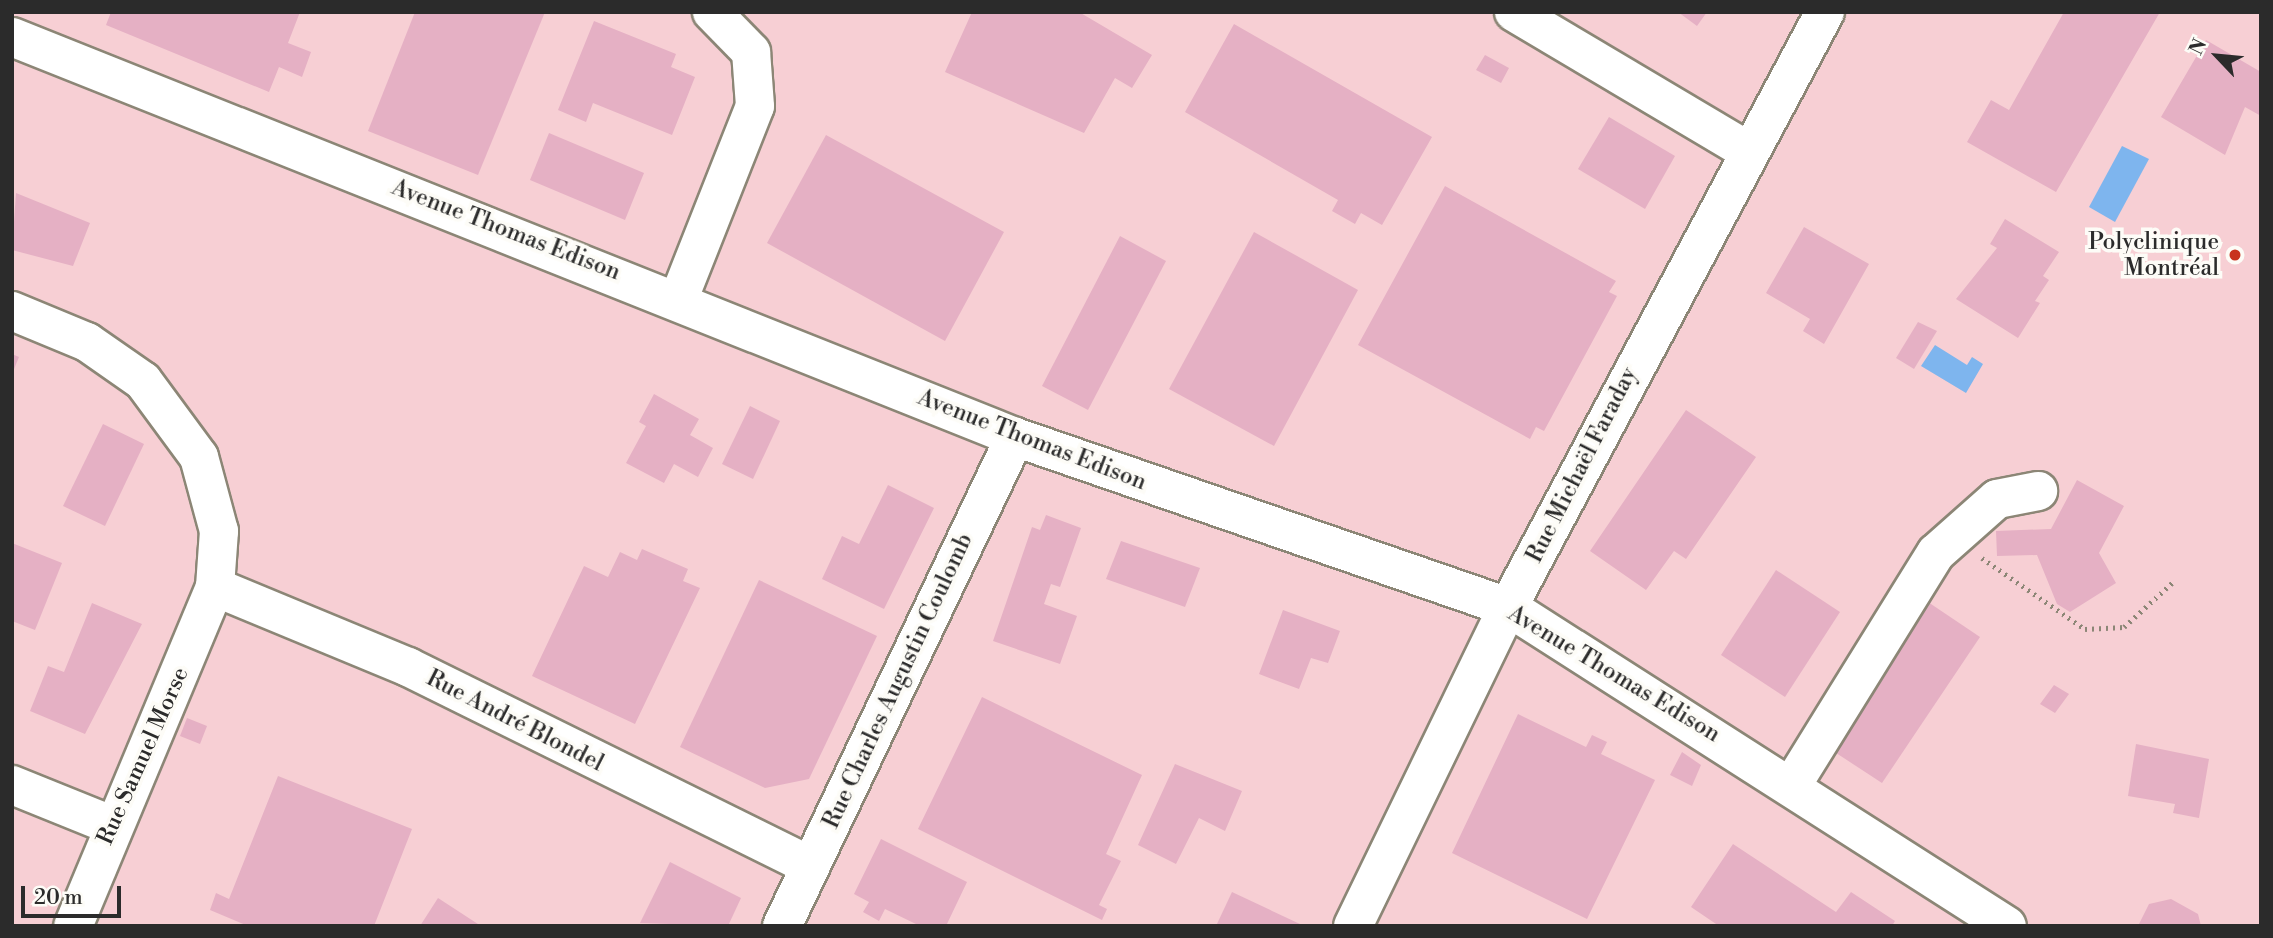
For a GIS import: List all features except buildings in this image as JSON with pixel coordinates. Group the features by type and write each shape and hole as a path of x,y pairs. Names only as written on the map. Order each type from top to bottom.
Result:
{"street":[{"path":"679,298 755,106 751,52 712,12"},
{"path":"1514,12 1748,151"},
{"name":"Rue Michaël Faraday","path":"1353,926 1508,607 1748,151 1825,12"},
{"name":"Avenue Thomas Edison","path":"12,37 679,298 1015,437 1508,607 1792,785 2007,926"},
{"name":"Rue Samuel Morse","path":"12,312 87,342 143,381 199,457 219,531 215,587 111,825 73,926"},
{"name":"Rue Charles Augustin Coulomb","path":"782,926 1015,437"},
{"path":"1792,785 1936,553 1997,499 2038,491"},
{"name":"Rue André Blondel","path":"215,587 408,667 810,866"},
{"path":"12,785 111,825"}],"path":[{"path":"1936,553 1981,557 2085,629 2124,627 2173,582"}],"shaded area":[{"path":"12,12 2261,12 2261,926 12,926"}],"water":[{"path":"2122,146 2149,159 2115,222 2089,207"},
{"path":"1935,345 1967,365 1972,357 1983,364 1966,393 1921,366"}],"place":[{"name":"Polyclinique Montréal","path":"2235,255"}]}
